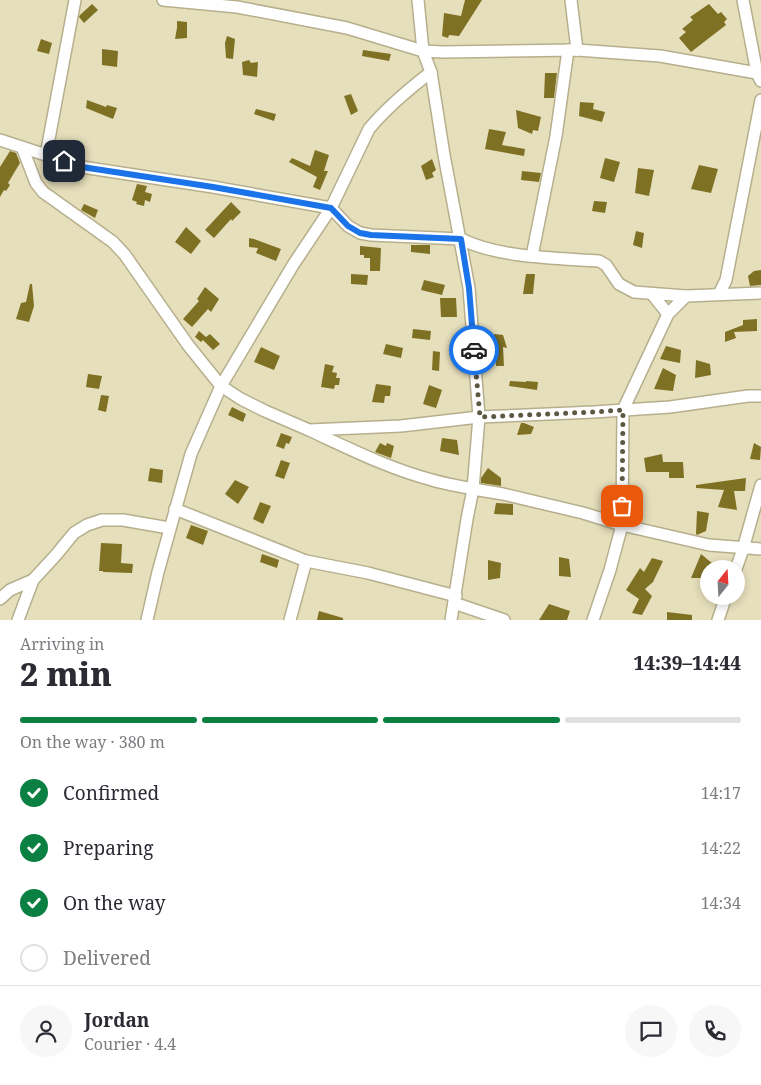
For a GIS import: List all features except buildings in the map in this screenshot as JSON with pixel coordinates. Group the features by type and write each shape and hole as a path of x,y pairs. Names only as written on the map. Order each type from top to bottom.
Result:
{"street":[{"path":"46,155 75,0"},
{"path":"163,0 236,3 347,28 423,51 572,50 660,56 759,77 744,0"},
{"path":"418,0 423,51 431,72 444,155 469,288 480,417 473,489 466,519 452,620"},
{"path":"532,256 572,50 572,0"},
{"path":"147,620 169,528 191,454 221,386 293,265 331,208 369,129 403,94 431,72"},
{"path":"719,294 726,280 761,100"},
{"path":"0,140 82,167 213,187 331,208 348,226 360,233 461,239 474,246 488,250 599,262 606,265 618,284 634,292 686,296 761,293"},
{"path":"22,148 36,183 42,192 113,242 125,255 188,345 221,386 241,399 357,453 431,480 503,494 709,545 761,549"},
{"path":"652,294 668,314"},
{"path":"593,620 610,570 622,525 623,410 668,314 686,296"},
{"path":"309,430 401,426 480,417 623,410 761,396"},
{"path":"739,560 761,486"},
{"path":"175,509 306,561 368,573 455,600 504,620"},
{"path":"18,620 33,580 74,533 87,525 102,520 123,520 169,528"},
{"path":"290,620 306,561"},
{"path":"0,599 10,590 33,580"},
{"path":"718,620 723,605"}],"way so far":[{"path":"474,350 480,417 623,410 622,506"}],"route":[{"path":"64,161 82,167 213,187 331,208 348,226 360,233 461,239 469,288 474,350"}]}
